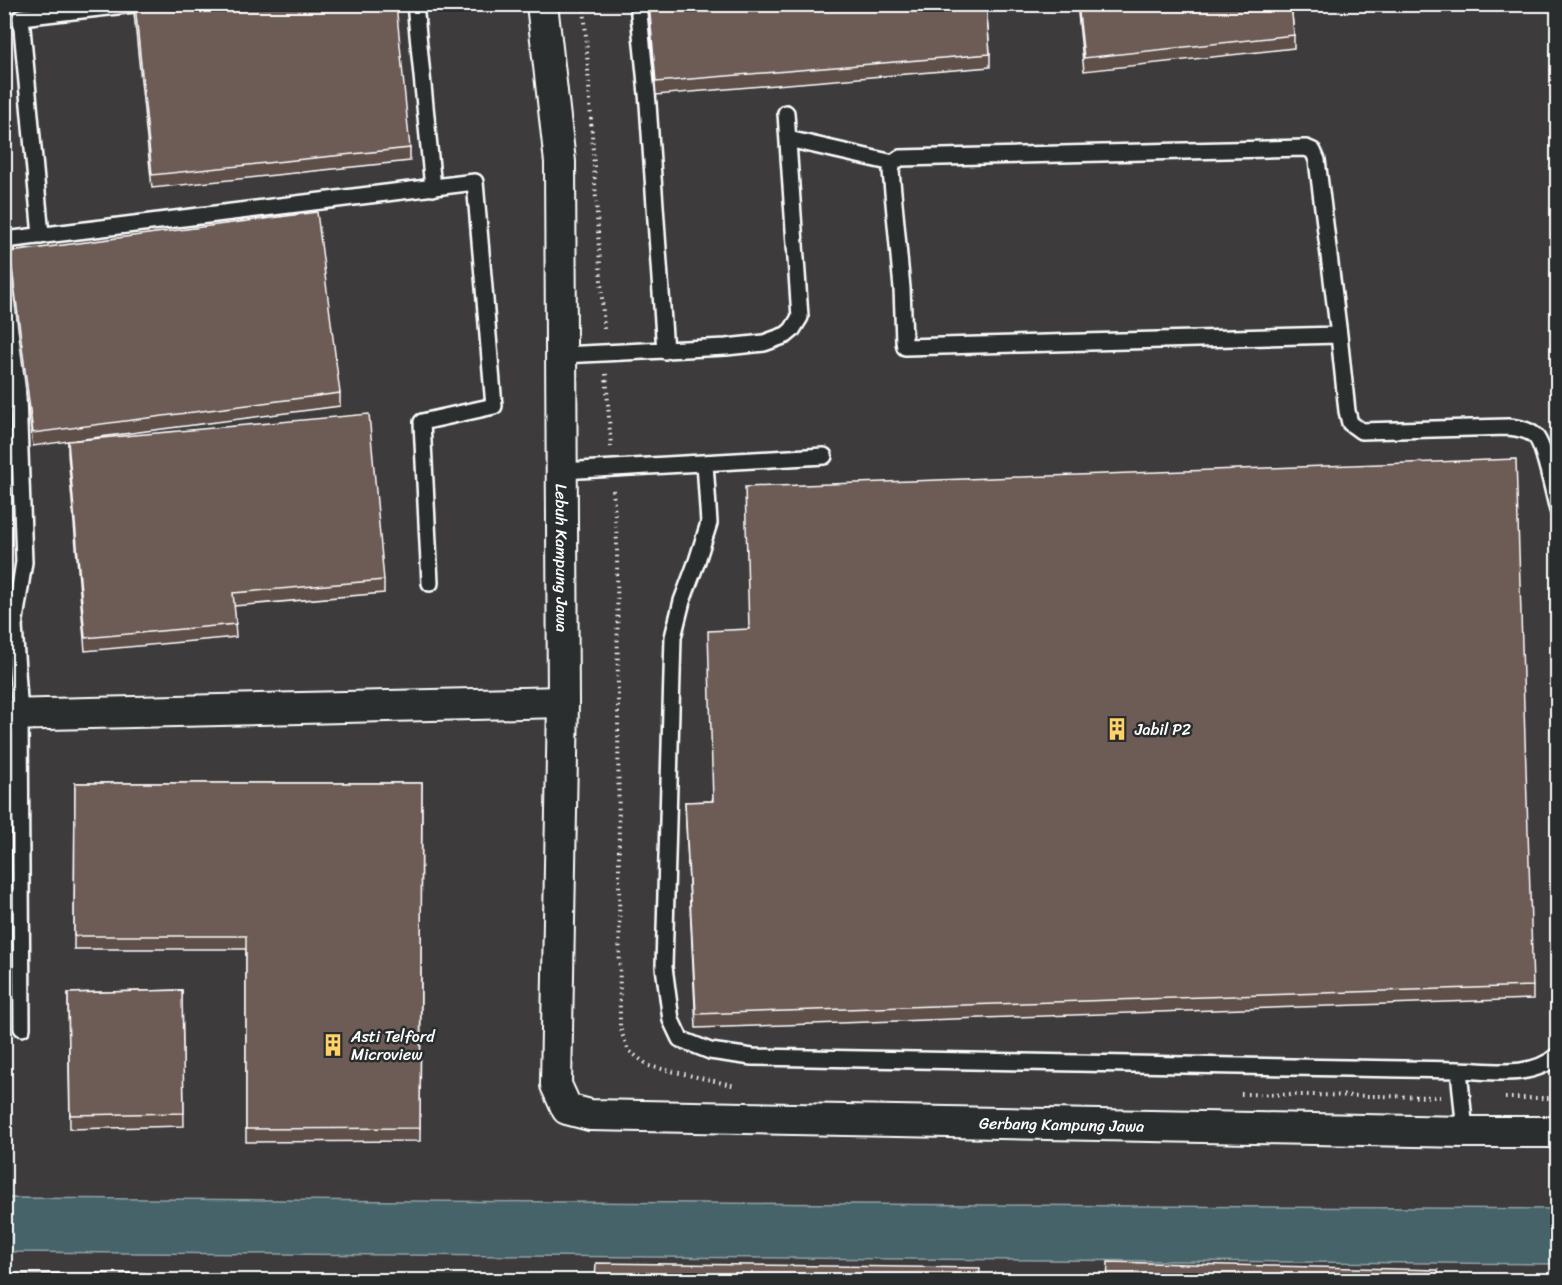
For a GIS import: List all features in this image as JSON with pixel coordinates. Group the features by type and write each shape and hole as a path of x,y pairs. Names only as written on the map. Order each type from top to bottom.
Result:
{"street":[{"name":"Lebuh Kampung Jawa","path":"542,4 560,162 563,702 556,1085 567,1109"},
{"path":"12,715 563,702"},
{"name":"Gerbang Kampung Jawa","path":"567,1109 590,1115 1557,1132"}],"lane":[{"path":"41,236 21,17 134,4"},
{"path":"415,4 433,188"},
{"path":"638,4 648,104 665,351"},
{"path":"562,355 665,351 764,343 786,335 792,330 800,317 786,113"},
{"path":"788,139 893,163"},
{"path":"1339,335 905,347 891,171 893,163 900,158 1306,148 1313,151 1317,160 1339,335 1347,411 1350,423 1361,431 1508,427 1523,429 1536,436 1543,450 1557,510"},
{"path":"22,1028 9,626 24,561 16,341 5,239 476,183 494,406 422,422 430,583"},
{"path":"561,471 824,456"},
{"path":"705,463 709,522 682,600 673,637 664,967 671,1020 680,1039 710,1051 752,1057 1459,1070 1524,1071 1544,1065 1557,1055"},
{"path":"1459,1070 1465,1132"}],"path":[{"path":"584,4 617,542 621,1028 628,1050 649,1066 737,1086"},
{"path":"1236,1094 1557,1098"}],"shaded area":[{"path":"5,5 1557,5 1557,1280 5,1280"}],"water":[{"path":"5,1198 1557,1209 1558,1264 5,1252"}],"building":[{"path":"135,4 396,4 410,148 152,175"},
{"path":"649,4 986,4 990,54 656,82"},
{"path":"1078,4 1291,4 1294,35 1084,58"},
{"path":"317,212 340,393 33,433 10,252"},
{"path":"369,414 384,580 233,593 236,624 85,638 68,441"},
{"name":"Jabil P2","path":"1516,459 1533,986 696,1014 685,802 713,801 708,631 749,629 745,487"},
{"name":"Asti Telford Microview","path":"75,783 422,783 420,1128 246,1129 246,936 74,936"},
{"path":"182,990 184,1113 70,1115 68,993"},
{"path":"1108,1262 1438,1270 1438,1281 1107,1281"},
{"path":"596,1263 980,1268 979,1281 595,1281"},
{"path":"144,1273 144,1281 4,1281 4,1274"},
{"path":"224,1276 330,1281 224,1281"}],"place":[{"name":"Jabil P2","path":"1117,729"},
{"name":"Asti Telford Microview","path":"333,1045"}]}
